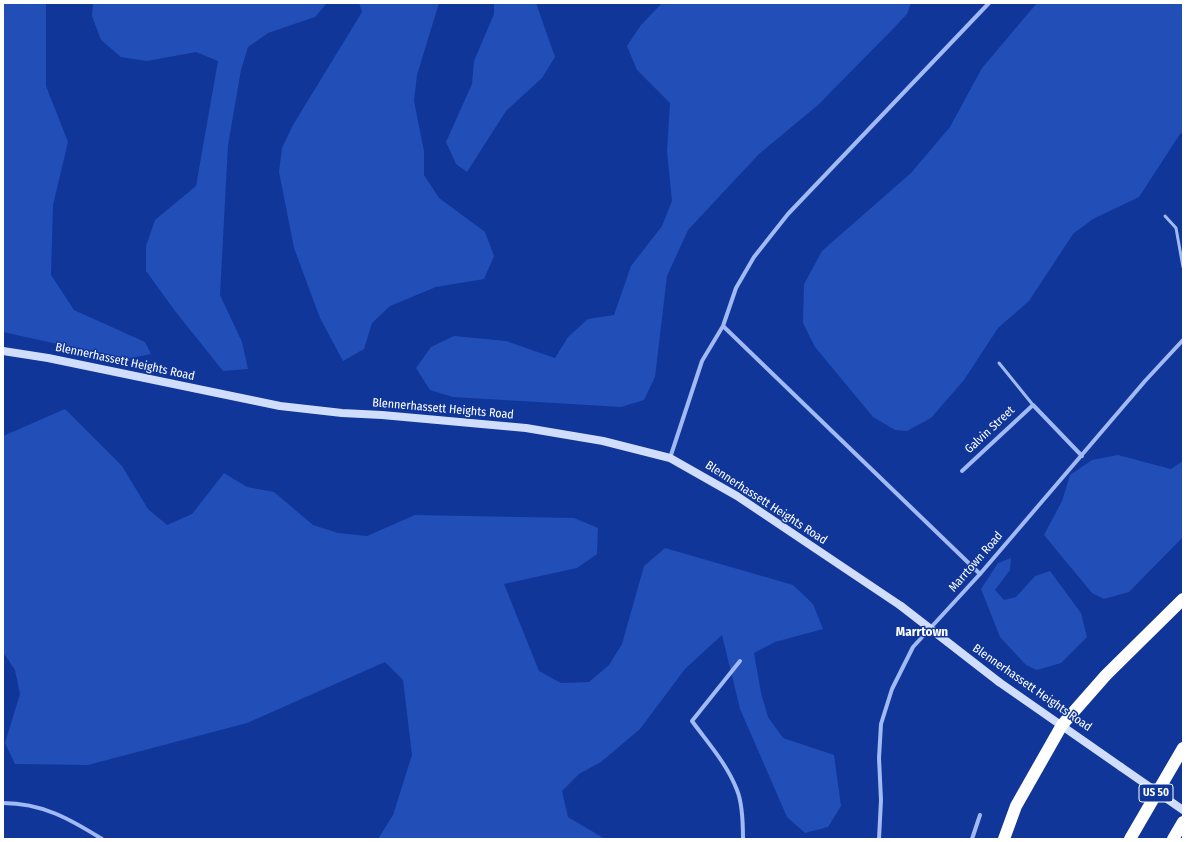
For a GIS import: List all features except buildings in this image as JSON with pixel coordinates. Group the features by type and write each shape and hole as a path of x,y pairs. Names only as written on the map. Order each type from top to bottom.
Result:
{"highway":[{"path":"1004,839 1016,806 1062,725 1106,676 1183,599"},
{"name":"US 50","path":"1130,839 1183,748"},
{"path":"1173,839 1183,822"}],"street":[{"path":"670,458 702,361 724,326 736,288 754,257 788,214 990,3"},
{"path":"724,326 980,574"},
{"name":"Marrtown Road","path":"879,839 879,758 881,724 892,689 913,647 980,574 1145,381 1183,340"},
{"name":"Blennerhassett Heights Road","path":"3,351 48,358 280,406 342,413 382,415 526,428 603,441 670,458 737,496 901,606 999,682 1183,810"},
{"path":"1033,405 1082,456"},
{"name":"Galvin Street","path":"962,471 1033,405"},
{"path":"740,660 692,720 723,761 738,791 744,825 743,839"},
{"path":"3,803 47,810 76,823 102,839"},
{"path":"972,839 980,815"}],"lane":[{"path":"1165,216 1176,228 1183,267"},
{"path":"999,363 1033,405"}],"shaded area":[{"path":"3,3 46,3 46,86 68,142 53,205 51,275 74,310 145,342 151,354 126,359 3,332"},
{"path":"93,3 327,3 315,17 268,33 248,47 241,70 228,145 220,295 242,342 248,369 223,371 175,311 146,271 146,246 155,220 196,186 218,61 196,52 147,61 121,57 101,40 92,16"},
{"path":"359,3 439,3 417,75 414,101 424,151 424,175 439,198 485,232 494,256 484,279 436,287 390,306 372,323 364,349 343,361 320,318 294,248 279,172 282,148 293,125 362,12"},
{"path":"494,3 536,3 555,57 542,78 506,111 467,172 456,164 446,142 472,84 474,61 494,14"},
{"path":"662,3 911,3 907,14 890,32 818,105 759,154 688,230 667,276 655,377 644,400 621,407 453,397 430,390 416,368 431,347 454,336 506,341 555,358 568,337 588,319 614,315 631,266 662,226 672,201 667,151 670,103 637,70 627,46 641,25"},
{"path":"1037,3 1183,3 1183,132 1180,134 1139,197 1093,219 1073,234 1029,301 998,328 964,380 931,418 907,431 895,430 873,417 815,347 803,323 804,284 822,251 911,173 950,127 982,68"},
{"path":"65,409 122,466 148,509 167,525 192,514 224,473 247,487 274,492 313,525 338,533 367,536 415,515 574,518 598,528 597,554 577,568 504,584 539,671 561,683 589,682 609,665 622,644 644,566 665,548 793,585 813,604 823,629 775,642 754,653 761,693 768,717 783,738 834,755 841,806 828,827 805,833 787,817 740,709 722,635 685,669 640,729 601,762 579,774 562,791 568,817 605,839 378,839 393,815 412,755 403,680 385,662 247,723 88,765 15,764 5,743 20,694 15,670 3,652 3,436"},
{"path":"1118,455 1171,469 1183,461 1183,537 1129,592 1104,599 1092,593 1044,535 1062,501 1070,475 1092,460"},
{"path":"1011,558 1010,570 995,590 1004,600 1016,597 1035,576 1050,571 1081,613 1087,637 1061,663 1037,670 1026,665 1000,637 981,589 998,563"}],"district":[{"name":"Marrtown","path":"922,632"}]}
